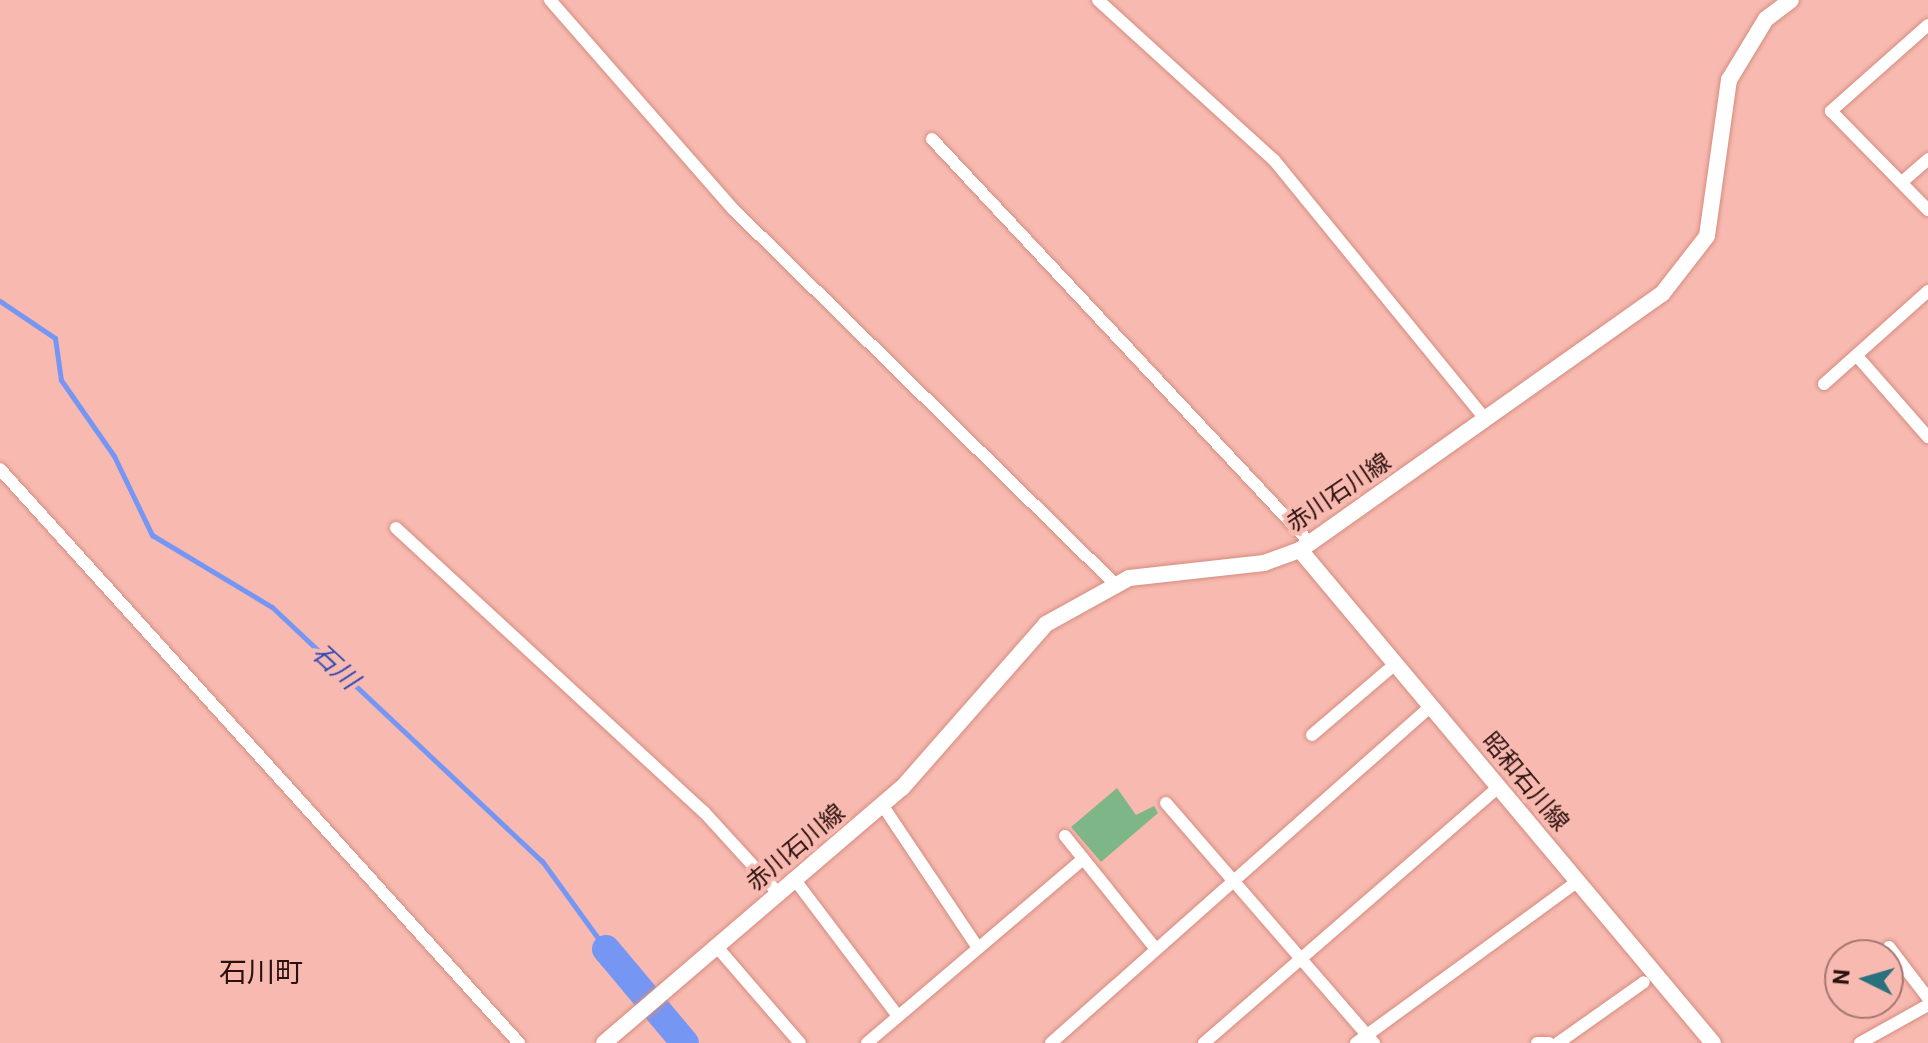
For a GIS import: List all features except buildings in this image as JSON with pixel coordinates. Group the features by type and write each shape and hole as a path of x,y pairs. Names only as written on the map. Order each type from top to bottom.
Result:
{"street":[{"path":"550,0 733,209 1114,583"},
{"path":"1098,0 1274,160 1486,420"},
{"name":"赤川石川線","path":"604,1043 883,806 1046,624 1114,583 1168,569 1264,563 1305,547 1662,294 1693,260 1716,205 1729,80 1766,19 1791,0"},
{"path":"1928,25 1831,111 1928,210"},
{"path":"932,139 1305,547"},
{"path":"1902,182 1928,159"},
{"path":"1824,384 1928,291"},
{"path":"1857,356 1925,428"},
{"path":"0,469 519,1043"},
{"path":"396,528 704,812 779,894"},
{"name":"昭和石川線","path":"1305,547 1395,664 1713,1043"},
{"path":"1312,735 1395,664"},
{"path":"1050,1043 1431,706"},
{"path":"1204,1043 1497,788"},
{"path":"1166,803 1300,958 1366,1040 1578,881"},
{"path":"883,806 978,948"},
{"path":"1065,836 1155,948"},
{"path":"867,1043 1083,859"},
{"path":"795,880 898,1016"},
{"path":"717,947 800,1043"},
{"path":"1904,962 1924,981 1928,998"},
{"path":"1558,1043 1644,982"},
{"path":"1860,1043 1928,1005"},
{"path":"1537,1043 1549,1043"}],"green space":[{"path":"1117,788 1136,815 1154,806 1158,813 1101,862 1071,827"}],"waterway":[{"name":"石川","path":"0,301 55,338 61,380 114,456 152,535 272,607 542,861 606,949"},
{"name":"石川","path":"606,949 685,1043"}],"district":[{"name":"石川町","path":"261,973"}]}
